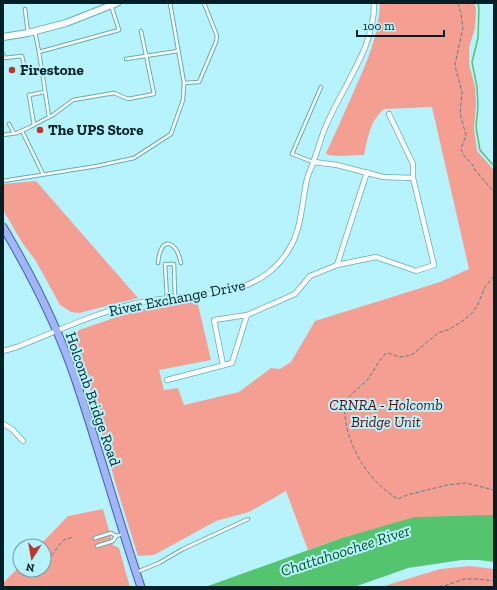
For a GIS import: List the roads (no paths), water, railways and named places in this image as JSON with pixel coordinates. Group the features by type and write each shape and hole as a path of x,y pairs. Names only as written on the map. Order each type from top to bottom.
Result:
{"main road":[{"path":"3,37 32,32 66,23 113,4"},
{"name":"Holcomb Bridge Road","path":"3,227 30,275 56,331 76,380 120,535 141,586"}],"street":[{"name":"River Exchange Drive","path":"3,351 108,310 134,303 240,288 253,283 276,266 285,255 298,229 307,178 325,128 367,44 373,23 374,3"},
{"path":"223,365 214,320 247,315 295,294 310,276 338,265 376,257 416,271 434,265 413,178 413,164 389,114"},
{"path":"314,162 337,165 382,177 413,178"},
{"path":"338,265 367,172"},
{"path":"167,380 232,363 247,315"},
{"path":"3,424 12,429 23,441"}],"lane":[{"path":"3,181 97,166 134,158 171,134 183,100 184,83 170,3"},
{"path":"184,83 199,82 218,36 204,3"},
{"path":"39,52 119,30 113,4"},
{"path":"24,9 39,52 43,70 49,117"},
{"path":"3,135 14,133 34,125 49,117 72,100 114,93 128,100 154,94 141,31"},
{"path":"126,59 178,51"},
{"path":"3,54 3,58 22,56 26,74 43,70"},
{"path":"314,162 292,154 322,87"},
{"path":"34,125 29,95 45,92"},
{"path":"9,124 14,133"},
{"path":"22,130 43,174"},
{"path":"158,263 160,249 164,245 170,244 176,248 181,263"},
{"path":"167,298 165,264 174,264 175,297"},
{"path":"136,572 159,563 201,540 248,519"},
{"path":"95,538 111,533 120,535"},
{"path":"97,546 113,541 120,535"}],"water":[{"name":"Chattahoochee River","path":"494,515 494,562 462,560 408,568 354,587 205,587 342,538 415,517"}],"waterway":[{"path":"478,3 478,38 472,62 477,87 478,106 476,127 480,150 494,166"}],"place":[{"name":"Firestone","path":"12,70"},
{"name":"The UPS Store","path":"40,130"}],"park label":[{"name":"CRNRA - Holcomb Bridge Unit","path":"386,414"}]}
